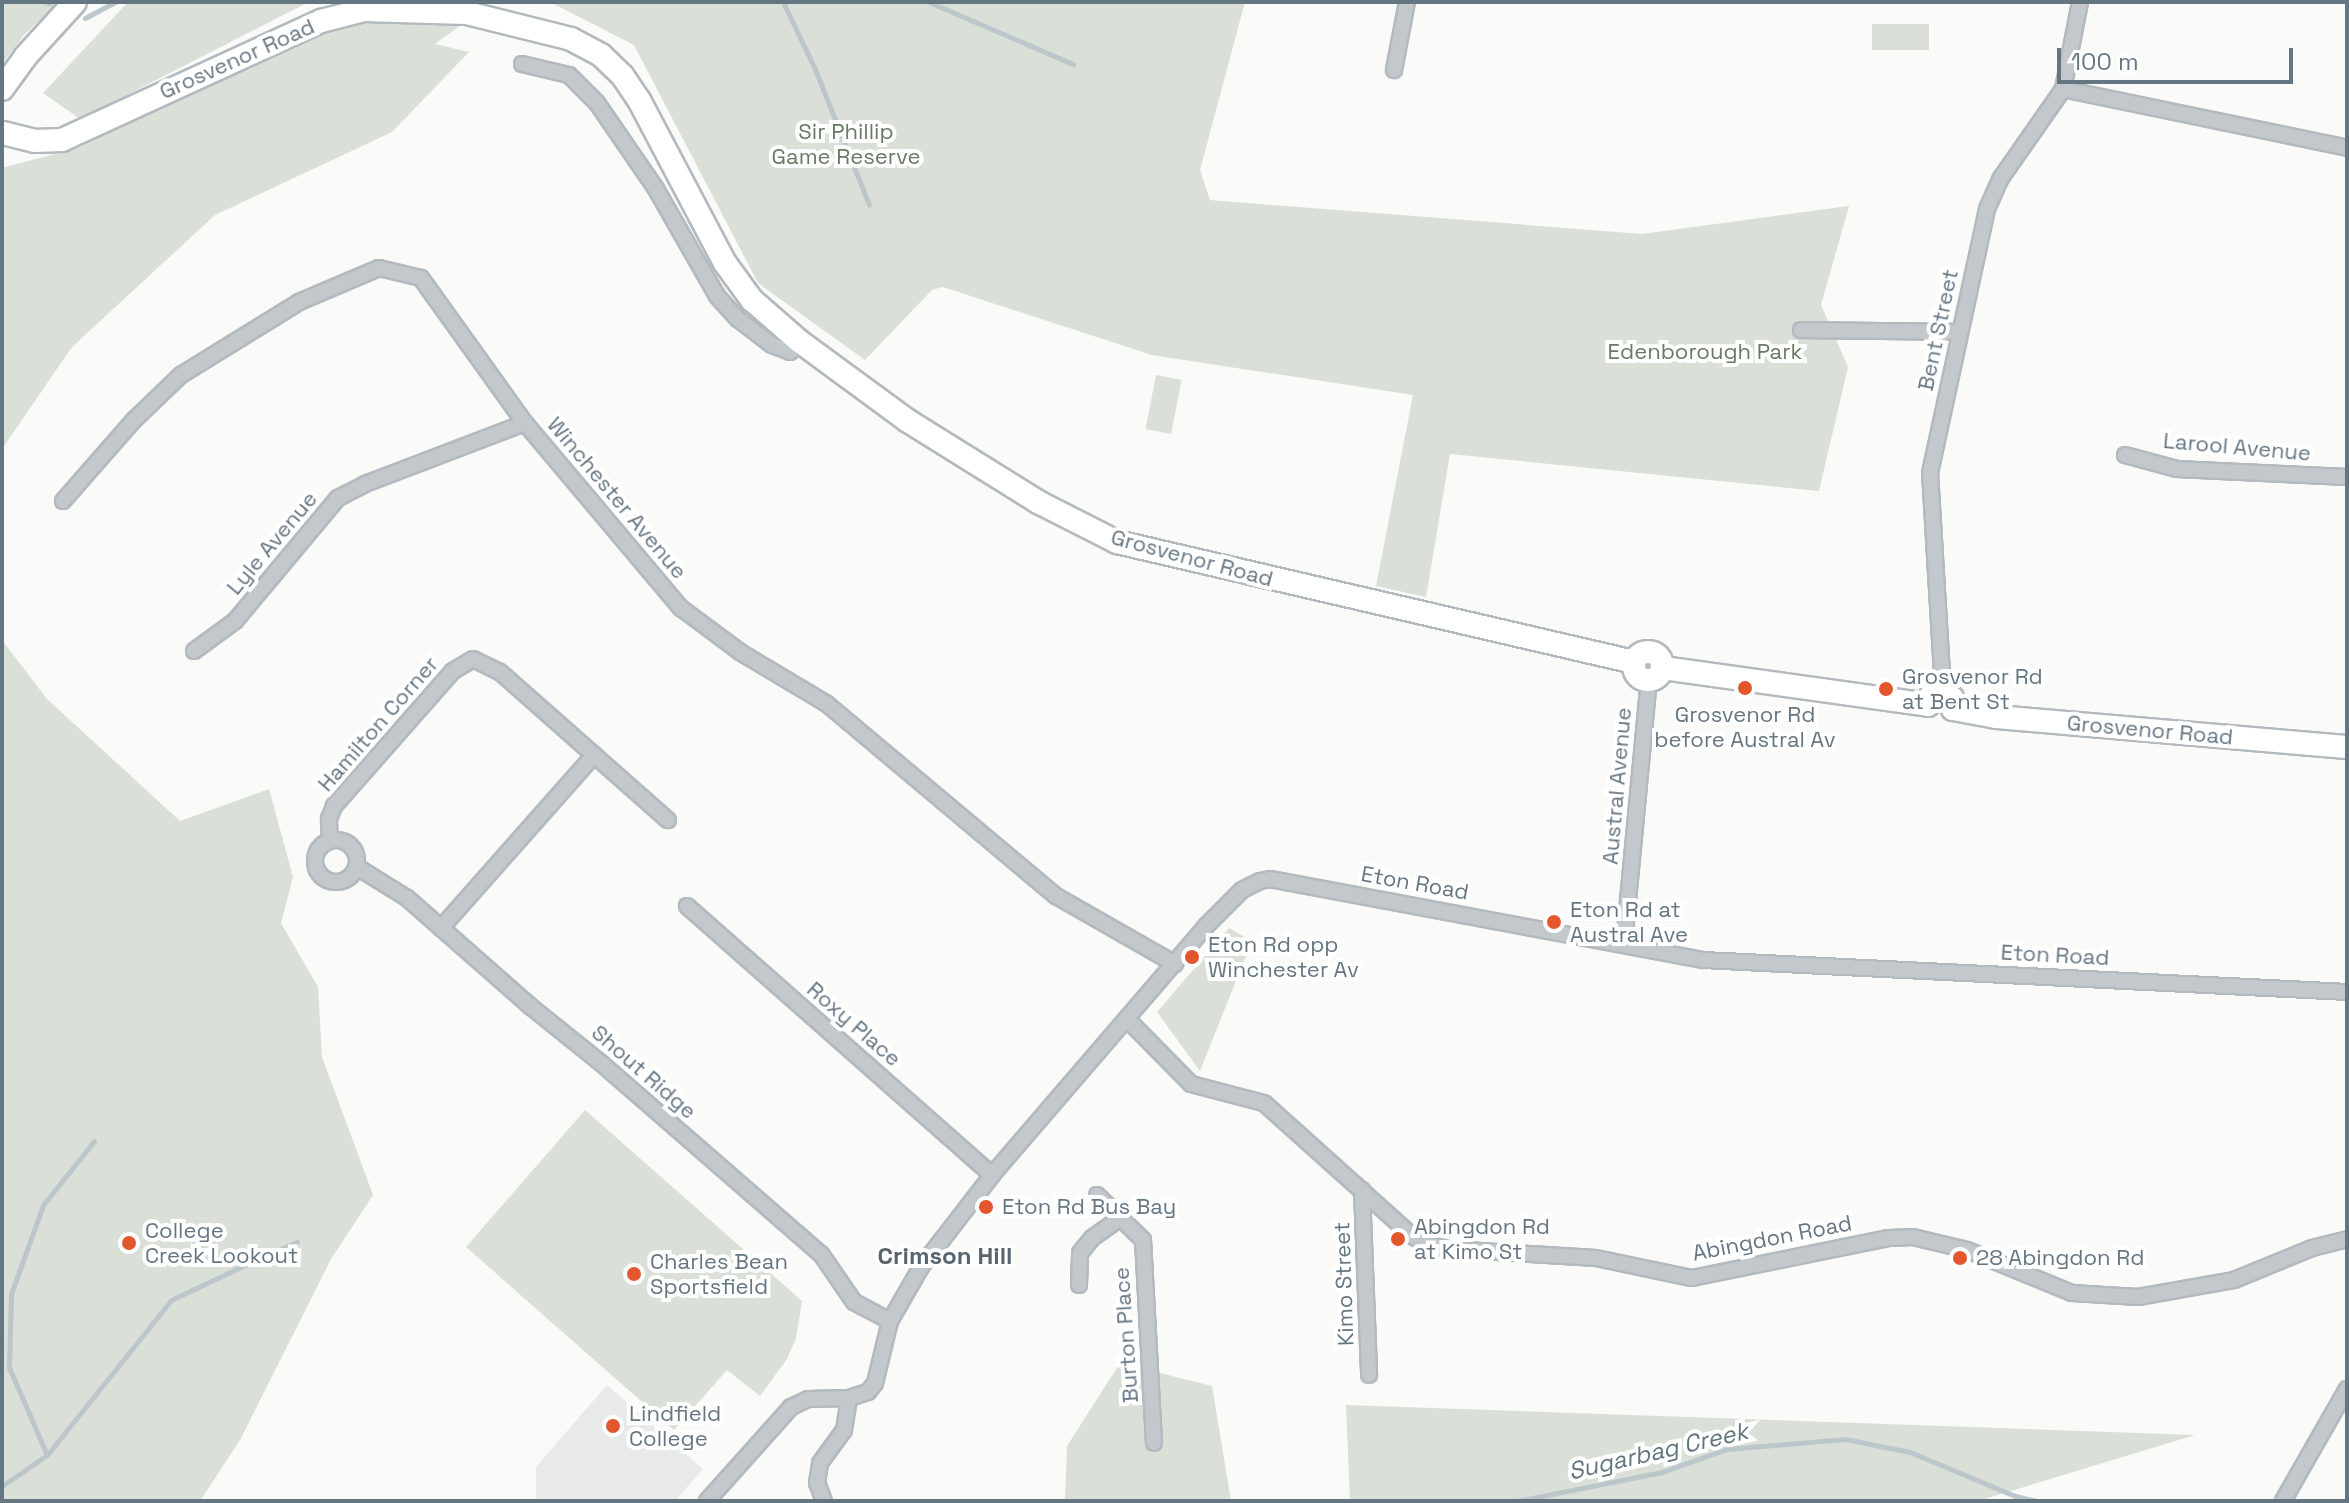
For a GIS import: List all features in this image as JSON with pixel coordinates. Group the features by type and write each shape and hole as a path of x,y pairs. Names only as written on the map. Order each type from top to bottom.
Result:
{"street":[{"path":"2,89 25,57 75,2"},
{"path":"1394,70 1407,2"},
{"name":"Bent Street","path":"1941,702 1930,473 1987,209 2001,178 2063,89 2080,2"},
{"name":"Grosvenor Road","path":"2,134 34,141 62,140 321,21 364,10 430,9 506,21 571,39 601,55 622,75 639,100 725,263 752,300 799,341 960,453 1038,502 1117,542 1634,662 1639,654 1653,652 1661,658 1656,674 1941,702 1996,717 2347,747"},
{"path":"522,64 569,75 597,103 656,189 717,296 738,319 772,345 790,352 799,341"},
{"path":"2063,89 2347,148"},
{"path":"2,116 2,134"},
{"name":"Winchester Avenue","path":"63,501 134,420 181,375 299,302 379,268 421,278 525,423 681,608 740,652 827,704 1056,896 1175,964"},
{"path":"1801,330 1959,332"},
{"name":"Lyle Avenue","path":"194,651 235,621 338,498 365,484 525,423"},
{"name":"Larool Avenue","path":"2125,455 2177,469 2347,477"},
{"name":"Hamilton Corner","path":"330,841 329,819 334,806 466,660 483,660 492,666 668,820"},
{"name":"Austral Avenue","path":"1624,943 1656,674"},
{"path":"441,928 594,755"},
{"path":"330,841 350,846 357,857 357,867 351,877 338,883 319,875 316,855 330,841"},
{"name":"Shout Ridge","path":"357,867 407,898 821,1254 854,1302 890,1321"},
{"name":"Eton Road","path":"849,1398 868,1392 875,1383 890,1321 921,1267 992,1175 1242,890 1270,879 1703,960 2347,992"},
{"name":"Roxy Place","path":"687,906 992,1175"},
{"name":"Abingdon Road","path":"1127,1019 1191,1084 1264,1103 1412,1236 1429,1245 1596,1258 1692,1278 1888,1238 1913,1237 1967,1250 2072,1293 2138,1297 2234,1280 2312,1248 2347,1239"},
{"name":"Kimo Street","path":"1362,1190 1369,1375"},
{"name":"Burton Place","path":"1097,1195 1143,1240 1154,1443"},
{"path":"1079,1285 1080,1253 1092,1238 1119,1219"},
{"path":"2283,1501 2347,1389"},
{"path":"707,1501 791,1407 808,1399 849,1398 844,1430 825,1454 817,1474 824,1501"}],"shaded area":[{"name":"Lindfield College","path":"607,1385 703,1469 675,1501 536,1501 536,1467"}],"green space":[{"path":"2,2 59,2 24,35 2,64"},
{"path":"128,2 309,2 80,119 43,93"},
{"name":"Sir Phillip Game Reserve","path":"550,2 1245,2 1200,170 1210,200 1642,234 1849,206 1821,305 1848,367 1819,491 1450,454 1426,597 1376,586 1413,395 1152,355 943,287 932,290 865,360 758,283 634,45"},
{"path":"469,19 435,44 469,52 392,132 215,215 72,347 2,449 2,168 78,148 346,20"},
{"path":"1872,24 1929,24 1929,50 1872,50"},
{"path":"1156,375 1182,380 1171,434 1146,429"},
{"path":"2,640 47,699 180,821 269,789 293,877 281,923 318,987 322,1057 373,1195 331,1259 240,1440 200,1501 2,1501"},
{"path":"1229,928 1252,941 1200,1071 1157,1012"},
{"name":"Charles Bean Sportsfield","path":"585,1110 802,1301 796,1338 787,1359 760,1396 727,1370 674,1430 466,1247"},
{"path":"1120,1363 1212,1386 1231,1501 1065,1501 1067,1446"},
{"path":"1346,1405 2195,1435 1978,1501 1350,1501"}],"waterway":[{"path":"45,2 49,3"},
{"path":"85,18 115,2"},
{"path":"783,2 815,69 869,205"},
{"path":"929,2 1073,64"},
{"path":"47,1455 9,1367 11,1294 43,1205 94,1141"},
{"path":"271,1253 297,1242"},
{"path":"2,1486 47,1455 171,1300 266,1255"},
{"name":"Sugarbag Creek","path":"1517,1501 1662,1472 1727,1449 1845,1439 1910,1452 2015,1496 2037,1501"}],"place":[{"name":"Grosvenor Rd before Austral Av","path":"1745,688"},
{"name":"Grosvenor Rd at Bent St","path":"1886,689"},
{"name":"Eton Rd at Austral Ave","path":"1554,922"},
{"name":"Eton Rd opp Winchester Av","path":"1192,957"},
{"name":"Eton Rd Bus Bay","path":"986,1207"},
{"name":"Abingdon Rd at Kimo St","path":"1398,1239"},
{"name":"College Creek Lookout","path":"129,1243"},
{"name":"28 Abingdon Rd","path":"1960,1258"},
{"name":"Charles Bean Sportsfield","path":"634,1274"},
{"name":"Lindfield College","path":"613,1426"}],"district":[{"name":"Crimson Hill","path":"945,1256"}],"park label":[{"name":"Edenborough Park","path":"1705,352"}]}
